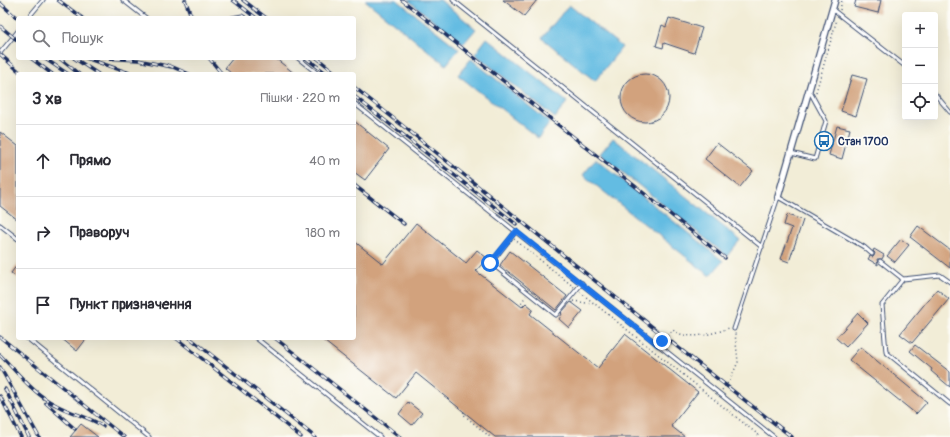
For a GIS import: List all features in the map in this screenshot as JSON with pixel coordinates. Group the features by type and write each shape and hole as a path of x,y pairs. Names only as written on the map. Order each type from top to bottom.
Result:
{"street":[{"path":"778,197 835,0"}],"lane":[{"path":"30,16 43,0"},
{"path":"123,0 143,16"},
{"path":"454,0 762,247"},
{"path":"832,10 902,64"},
{"path":"0,54 16,34"},
{"path":"300,60 316,72"},
{"path":"791,152 815,159 826,121 809,90"},
{"path":"938,98 950,112"},
{"path":"356,105 774,437"},
{"path":"734,330 778,197 864,247 872,254"},
{"path":"0,225 16,237"},
{"path":"516,231 490,263 528,293 556,315 582,283"},
{"path":"880,261 903,279 940,275 950,282"},
{"path":"903,279 882,305 886,352 950,404"},
{"path":"29,340 149,437"},
{"path":"259,340 380,437"}],"path":[{"path":"511,237 761,437"},
{"path":"524,305 521,303 528,293"},
{"path":"568,300 595,304"},
{"path":"658,345 672,330 676,333 694,336 730,328"},
{"path":"730,380 738,362 734,330"},
{"path":"464,412 462,414 490,437"}],"water":[{"path":"365,0 397,0 459,49 446,65"},
{"path":"408,0 440,0 476,29 463,44"},
{"path":"569,5 622,47 595,81 542,38"},
{"path":"487,38 567,102 555,118 475,54"},
{"path":"471,59 550,123 538,138 458,75"},
{"path":"613,138 740,240 727,256 600,154"},
{"path":"596,159 723,261 710,276 583,175"}],"building":[{"path":"503,0 537,0 524,16"},
{"path":"856,0 881,0 878,13 854,7"},
{"path":"669,18 702,28 694,53 664,43 663,48 656,46 662,25 666,27"},
{"path":"231,60 278,60 292,72 230,72 225,68"},
{"path":"640,74 650,74 662,81 669,93 669,103 662,115 650,122 640,122 632,118 625,111 621,103 621,93 625,85 632,78"},
{"path":"852,75 867,79 856,116 841,111"},
{"path":"356,123 389,149 365,180 356,173"},
{"path":"837,126 850,129 842,159 829,155"},
{"path":"0,132 16,144 16,218 0,206"},
{"path":"717,143 753,171 740,187 705,159"},
{"path":"787,215 803,220 789,262 781,259 792,228 784,225"},
{"path":"416,223 466,263 477,250 487,258 476,271 522,307 526,303 533,309 530,314 598,368 625,334 698,392 671,426 685,437 495,437 416,373 396,398 323,340 356,340 356,243 383,264"},
{"path":"918,226 950,250 950,268 910,237"},
{"path":"901,239 909,245 895,262 887,256"},
{"path":"874,249 884,255 882,259 877,259 878,265 868,259 870,256 874,256"},
{"path":"510,251 567,296 556,310 500,265"},
{"path":"16,267 16,277 11,273"},
{"path":"937,289 949,299 912,343 900,334"},
{"path":"571,302 583,311 569,328 559,319 562,314 561,313"},
{"path":"858,313 868,323 846,347 836,338"},
{"path":"63,340 85,340 77,351"},
{"path":"915,345 950,372 950,387 931,371 932,369 910,351"},
{"path":"860,347 927,402 916,414 849,360"},
{"path":"408,402 422,413 412,425 399,414"},
{"path":"81,424 98,437 70,437"}],"railway":[{"path":"58,0 79,16"},
{"path":"185,0 191,16"},
{"path":"233,0 253,16"},
{"path":"243,0 263,16"},
{"path":"402,0 725,258"},
{"path":"0,3 16,17"},
{"path":"0,26 16,39"},
{"path":"0,54 20,72"},
{"path":"34,60 49,72"},
{"path":"47,60 65,72"},
{"path":"62,60 76,72"},
{"path":"77,60 95,72"},
{"path":"92,60 126,72"},
{"path":"138,60 172,67"},
{"path":"211,60 220,72"},
{"path":"309,60 324,72"},
{"path":"320,60 334,72"},
{"path":"168,65 184,72"},
{"path":"356,89 682,351 792,437"},
{"path":"356,98 516,224"},
{"path":"356,187 404,224"},
{"path":"0,337 124,437"},
{"path":"179,340 301,437"},
{"path":"193,340 315,437"},
{"path":"278,340 400,437"},
{"path":"0,355 27,384 41,396 64,409 103,426"},
{"path":"0,367 39,437"},
{"path":"5,389 29,437"},
{"path":"0,396 21,437"},
{"path":"46,403 75,429"}],"place":[{"name":"Стан 1700","path":"824,141"}],"route":[{"path":"490,263 516,231 658,345 662,341"}]}
